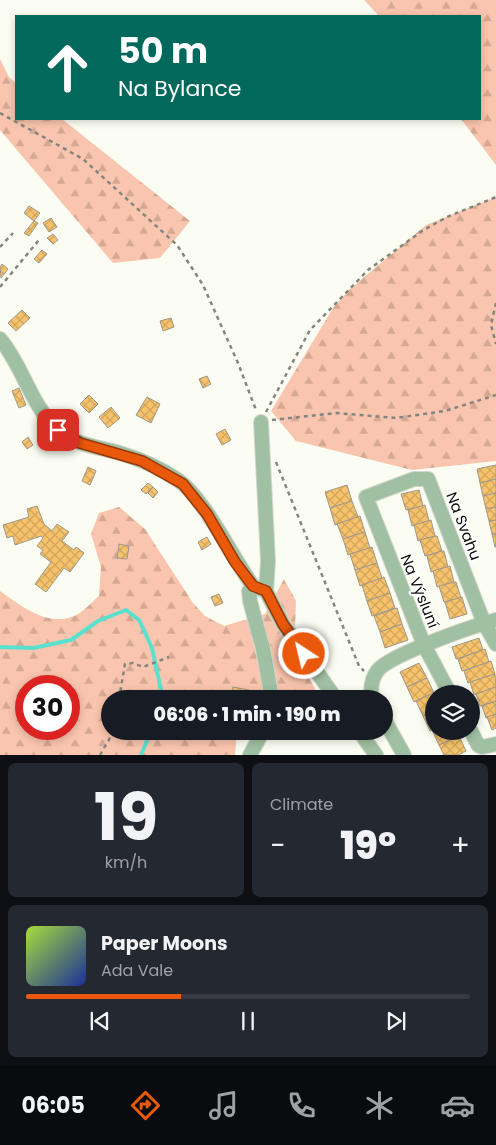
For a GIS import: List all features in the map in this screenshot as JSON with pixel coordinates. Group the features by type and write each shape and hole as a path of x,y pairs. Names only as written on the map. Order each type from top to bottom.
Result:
{"street":[{"path":"0,339 38,406 58,430 80,443 142,461 178,480 207,514 235,562 259,588 330,690"},
{"path":"259,588 268,561 260,422"},
{"name":"Na Svahu","path":"366,497 414,480 428,479 490,621 496,644"},
{"name":"Na Výsluní","path":"366,497 424,645 445,685"},
{"path":"259,588 249,591 250,601 263,650 270,690"},
{"path":"370,690 372,680 382,666 424,645 490,621"},
{"path":"393,735 404,755"},
{"path":"250,755 258,740"},
{"path":"365,740 376,755"},
{"path":"476,740 478,745 482,747 496,744"}],"path":[{"path":"0,113 83,159 177,245 203,286 238,363 260,422"},
{"path":"260,422 310,330 368,270 422,231 447,217 496,197"},
{"path":"0,247 13,233"},
{"path":"0,287 39,240"},
{"path":"496,303 491,325 496,344"},
{"path":"260,422 336,413 396,418 445,411 496,395"},
{"path":"275,458 359,666 372,680"},
{"path":"121,690 125,664 133,663 142,667 160,662 168,657"},
{"path":"100,755 109,740"}],"green space":[{"path":"364,0 496,0 496,165 462,120 481,120 481,15 378,15"},
{"path":"0,59 9,77 15,82 15,120 63,120 190,221 160,258 113,263 0,130"},
{"path":"496,197 496,461 412,470 296,441 271,411 333,308 349,290 426,225"},
{"path":"119,507 145,529 193,603 205,616 224,626 265,614 284,579 296,601 294,652 316,690 101,690 101,740 236,740 235,755 0,755 0,591 27,609 47,618 68,618 78,614 99,596 101,567 91,534 99,513"}],"building":[{"path":"29,206 40,213 34,221 24,213"},
{"path":"51,218 57,227 49,232 43,223"},
{"path":"34,221 38,223 29,236 24,233"},
{"path":"53,234 58,240 53,244 47,238"},
{"path":"42,250 47,254 39,263 34,259"},
{"path":"2,264 8,269 1,278 0,267"},
{"path":"22,310 30,318 16,331 8,323"},
{"path":"171,318 174,327 163,331 160,321"},
{"path":"207,376 211,384 203,388 199,379"},
{"path":"19,388 26,405 19,408 12,391"},
{"path":"89,395 98,404 89,413 80,404"},
{"path":"147,397 160,404 151,423 136,415"},
{"path":"111,407 120,418 108,428 99,417"},
{"path":"225,429 231,440 222,445 216,434"},
{"path":"28,437 33,445 27,449 22,442"},
{"path":"496,465 496,479 480,483 477,469"},
{"path":"88,467 96,471 90,485 82,481"},
{"path":"496,479 496,493 483,496 480,483"},
{"path":"148,483 153,487 146,494 141,490"},
{"path":"347,485 352,501 330,508 325,492"},
{"path":"153,487 158,492 153,498 148,493"},
{"path":"419,490 423,506 406,510 401,494"},
{"path":"496,493 496,507 486,509 483,496"},
{"path":"352,501 358,517 335,525 330,508"},
{"path":"425,505 429,521 412,526 408,510"},
{"path":"37,506 44,524 52,531 57,524 69,532 62,541 74,550 76,547 84,553 70,572 64,568 46,592 35,584 51,562 40,554 43,550 37,546 43,538 41,536 15,545 13,536 7,538 3,525 29,517 27,509"},
{"path":"496,507 496,520 489,521 486,509"},
{"path":"360,516 365,532 343,539 337,524"},
{"path":"431,520 435,536 418,541 414,525"},
{"path":"496,520 496,534 492,534 489,521"},
{"path":"365,532 370,548 348,555 343,539"},
{"path":"492,534 496,534 496,547 495,547"},
{"path":"437,536 442,551 425,556 420,540"},
{"path":"207,537 211,544 202,550 198,542"},
{"path":"119,544 129,546 127,559 117,558"},
{"path":"372,547 377,563 355,570 350,554"},
{"path":"444,551 448,567 431,572 427,556"},
{"path":"377,563 382,578 360,586 355,570"},
{"path":"450,566 454,582 437,587 433,571"},
{"path":"384,577 390,593 367,601 362,585"},
{"path":"456,582 461,598 444,602 439,586"},
{"path":"390,593 395,608 372,616 367,601"},
{"path":"219,594 223,603 215,606 211,597"},
{"path":"462,597 467,614 450,619 445,602"},
{"path":"397,608 402,624 380,632 374,616"},
{"path":"402,624 408,640 385,648 380,632"},
{"path":"479,638 483,650 456,659 452,647"},
{"path":"485,649 489,662 462,671 458,659"},
{"path":"491,661 495,674 468,683 464,671"},
{"path":"419,663 427,678 407,687 400,672"},
{"path":"495,674 496,687 480,693 480,685 471,685 470,682"},
{"path":"427,678 430,685 425,685 425,697 414,702 407,687"},
{"path":"233,687 249,690 233,690"},
{"path":"496,687 496,701 480,706 480,693"},
{"path":"425,697 425,715 423,716 416,701"},
{"path":"496,701 496,714 486,718 482,706"},
{"path":"496,714 496,728 492,730 487,717"},
{"path":"437,740 450,740 439,745"},
{"path":"450,740 461,740 466,751 458,755 444,755 439,745"}],"waterway":[{"path":"0,647 33,648 71,640 98,621 126,610 139,620 152,648 161,690"},
{"path":"141,755 147,740"}],"route":[{"path":"58,430 80,443 142,461 183,484 207,514 235,562 253,586 266,591 283,624 304,654"}]}
